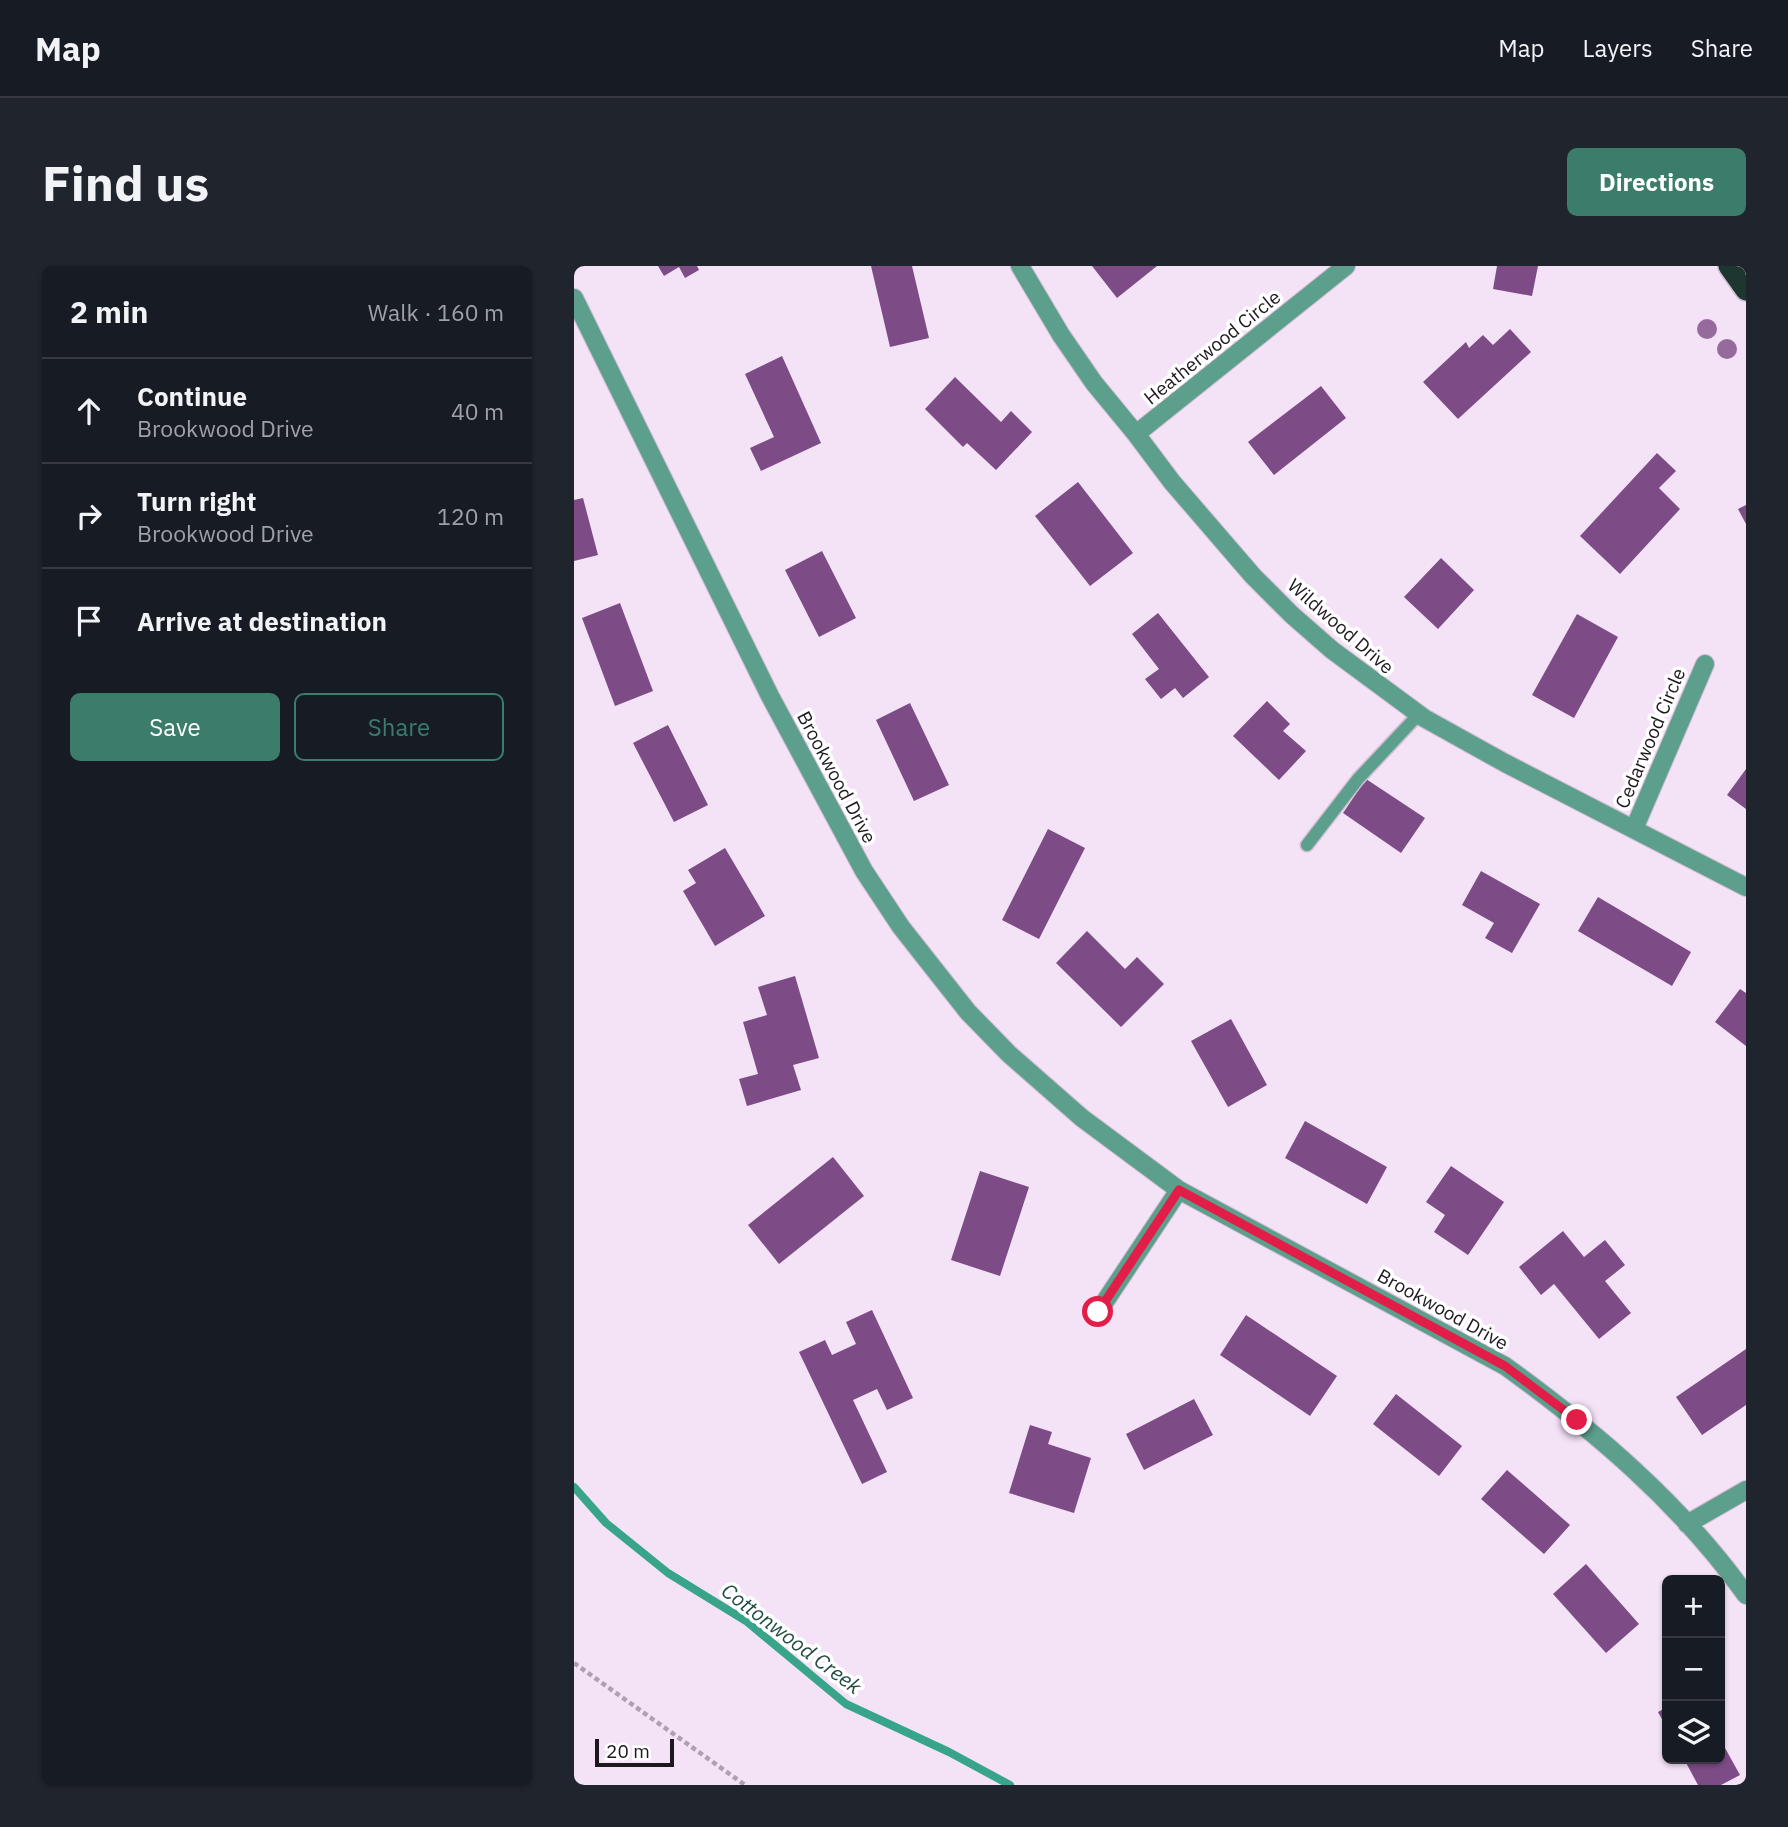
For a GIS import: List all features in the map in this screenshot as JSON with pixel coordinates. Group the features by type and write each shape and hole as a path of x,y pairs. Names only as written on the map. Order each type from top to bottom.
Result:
{"highway":[{"path":"1729,266 1746,290"}],"street":[{"name":"Wildwood Drive","path":"1020,266 1061,335 1094,383 1213,531 1292,615 1353,667 1418,715 1505,763 1746,887"},
{"name":"Heatherwood Circle","path":"1136,434 1346,266"},
{"name":"Brookwood Drive","path":"574,298 770,696 863,871 893,916 968,1012 1009,1054 1082,1118 1179,1190 1505,1366 1596,1436 1651,1486 1687,1524 1746,1595"},
{"name":"Cedarwood Circle","path":"1634,829 1705,664"},
{"path":"1098,1312 1179,1190"},
{"path":"1687,1524 1746,1490"}],"lane":[{"path":"1307,845 1358,779 1418,715"}],"path":[{"path":"574,1663 745,1785"}],"building":[{"path":"658,266 697,266 699,270 685,278 679,267 664,276"},
{"path":"871,266 912,266 929,338 890,347"},
{"path":"1092,266 1157,266 1117,298"},
{"path":"1497,266 1538,266 1532,296 1493,289"},
{"path":"1510,329 1531,352 1458,419 1423,382 1466,342 1469,348 1483,335 1493,345"},
{"path":"782,356 821,443 761,471 750,448 774,437 745,374"},
{"path":"955,377 1001,422 1011,411 1032,432 996,470 967,443 963,447 925,409"},
{"path":"1321,386 1346,418 1274,475 1248,442"},
{"path":"1657,453 1676,471 1659,488 1680,509 1620,574 1580,536"},
{"path":"1078,482 1133,553 1090,586 1035,516"},
{"path":"583,498 598,555 574,561 574,500"},
{"path":"1746,505 1746,524 1738,509"},
{"path":"822,551 856,618 819,637 785,570"},
{"path":"1441,558 1474,590 1438,629 1404,597"},
{"path":"620,603 653,691 615,706 582,618"},
{"path":"1158,613 1209,677 1183,698 1175,688 1161,699 1145,679 1159,669 1132,634"},
{"path":"1577,614 1618,637 1574,718 1532,695"},
{"path":"1267,701 1290,724 1283,731 1306,751 1279,780 1233,736"},
{"path":"910,703 949,785 914,801 876,720"},
{"path":"668,725 708,805 674,822 633,743"},
{"path":"1746,769 1746,809 1727,795"},
{"path":"1366,779 1425,818 1401,853 1343,813"},
{"path":"1048,829 1085,848 1039,939 1002,920"},
{"path":"725,848 765,916 715,946 683,891 696,883 688,870"},
{"path":"1481,871 1540,904 1512,953 1485,938 1494,923 1462,905"},
{"path":"1598,897 1691,952 1672,986 1578,931"},
{"path":"1087,931 1125,969 1137,957 1164,984 1121,1027 1056,963"},
{"path":"795,976 819,1058 793,1065 801,1090 747,1106 739,1079 758,1074 743,1022 767,1015 758,987"},
{"path":"1740,989 1746,993 1746,1046 1715,1022"},
{"path":"1231,1019 1267,1085 1228,1107 1191,1041"},
{"path":"1305,1121 1387,1167 1367,1204 1285,1158"},
{"path":"833,1157 864,1196 779,1264 748,1225"},
{"path":"1451,1166 1504,1202 1468,1255 1434,1232 1445,1215 1426,1202"},
{"path":"980,1171 1029,1187 1000,1276 951,1260"},
{"path":"1563,1231 1584,1257 1605,1240 1625,1265 1605,1281 1631,1313 1599,1339 1554,1284 1541,1295 1519,1267"},
{"path":"872,1310 913,1398 887,1410 877,1389 853,1400 887,1472 862,1484 799,1352 825,1340 832,1355 856,1344 846,1322"},
{"path":"1246,1315 1337,1376 1310,1416 1220,1355"},
{"path":"1746,1349 1746,1405 1702,1435 1676,1397"},
{"path":"1396,1394 1462,1446 1439,1476 1373,1424"},
{"path":"1194,1399 1213,1435 1144,1470 1126,1434"},
{"path":"1030,1425 1052,1432 1048,1444 1091,1458 1074,1513 1009,1493"},
{"path":"1507,1470 1570,1525 1544,1554 1481,1499"},
{"path":"1586,1564 1639,1624 1606,1653 1553,1594"},
{"path":"1725,1748 1740,1775 1721,1785 1698,1785 1687,1764 1725,1764"}],"waterway":[{"name":"Cottonwood Creek","path":"574,1487 606,1523 668,1573 746,1621 846,1704 949,1752 1010,1785"}],"route":[{"path":"1098,1312 1179,1190 1505,1366 1577,1420"}]}
